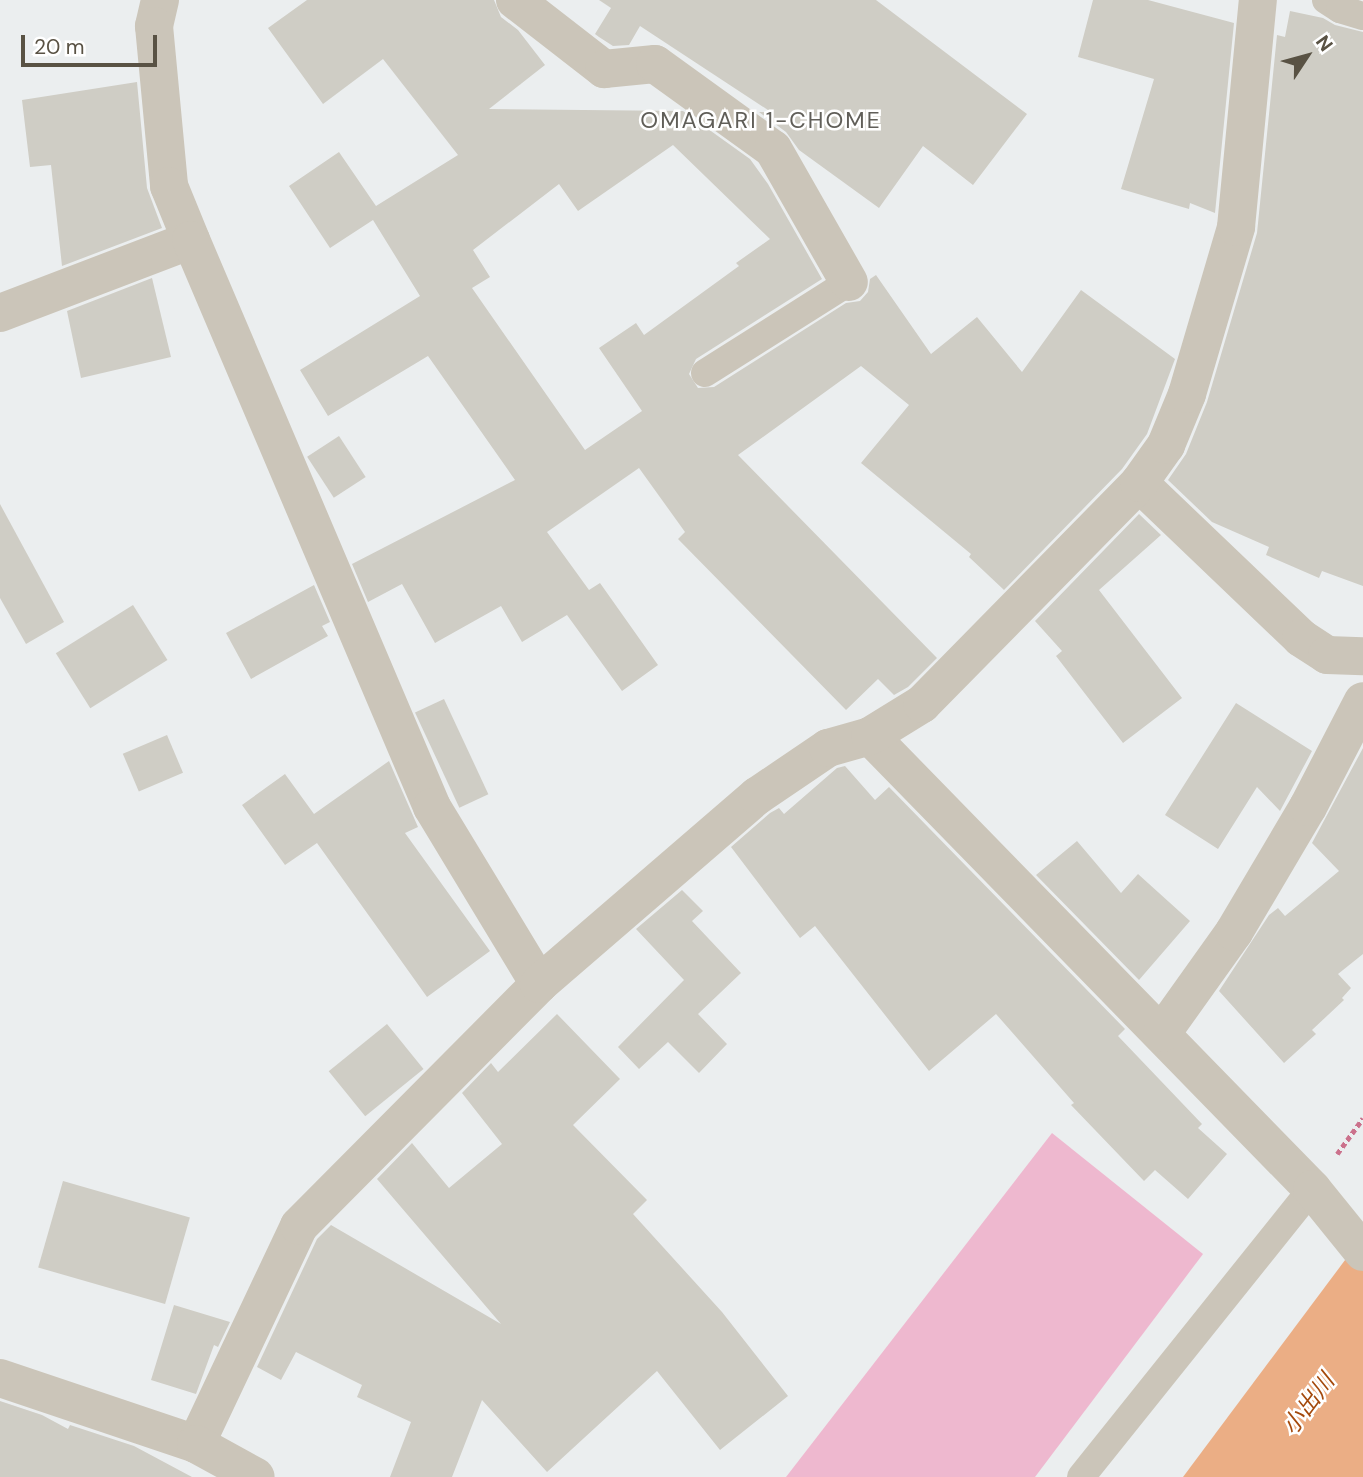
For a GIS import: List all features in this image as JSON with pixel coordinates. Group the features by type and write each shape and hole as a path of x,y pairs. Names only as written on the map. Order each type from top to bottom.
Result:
{"street":[{"path":"160,0 155,26 169,186 432,807 538,985"},
{"path":"514,0 604,69 656,64 773,149 849,282"},
{"path":"196,1444 299,1226 538,985 757,796 828,748 870,736 922,704 1139,483 1166,445 1187,394 1236,227 1258,0"},
{"path":"0,313 191,240"},
{"path":"1139,483 1301,638 1327,655 1363,656"},
{"path":"1162,1033 1234,932 1308,807 1363,701"},
{"path":"870,736 1317,1194 1363,1252"},
{"path":"0,1378 196,1444 256,1477"}],"lane":[{"path":"1326,0 1340,9 1363,16"},
{"path":"705,373 849,282"},
{"path":"1081,1477 1317,1194"}],"shaded area":[{"path":"1052,1133 1203,1254 1035,1477 786,1477"}],"water":[{"name":"小出川","path":"1363,1236 1363,1477 1183,1477"}],"building":[{"path":"307,0 494,0 501,17 518,30 545,65 489,109 683,111 750,159 768,184 822,279 696,359 689,374 698,388 714,387 846,303 860,301 868,292 870,279 876,275 931,354 977,317 1022,372 1081,290 1175,359 1147,434 1122,469 1004,590 969,557 971,554 861,463 909,405 861,366 738,455 937,658 908,687 894,695 878,679 846,710 678,539 685,532 639,468 547,532 589,590 600,583 658,665 622,691 567,615 522,642 501,606 435,643 402,584 368,602 352,564 515,480 428,356 328,416 300,370 420,296 373,220 330,248 289,186 339,152 376,206 458,155 383,59 323,104 268,28","holes":["673,145 770,239 736,263 739,266 644,335 636,323 599,348 642,411 585,450 472,288 490,277 473,250 559,184 578,211"]},
{"path":"599,0 876,0 1027,114 973,185 923,146 879,208 799,150 786,132 759,112 771,112 640,26 629,45 613,46 599,37 595,34 611,8"},
{"path":"1093,0 1148,0 1234,23 1215,213 1190,203 1189,209 1121,189 1154,79 1078,57"},
{"path":"1290,11 1323,18 1335,25 1363,32 1363,586 1322,571 1319,578 1266,555 1269,547 1212,522 1168,480 1186,454 1207,402 1257,233 1277,35 1285,37"},
{"path":"137,82 147,188 162,228 62,266 51,165 30,167 22,100"},
{"path":"152,278 171,357 81,378 67,311"},
{"path":"339,436 366,477 334,498 307,457"},
{"path":"0,504 64,622 26,644 0,598"},
{"path":"1139,514 1161,535 1099,590 1182,698 1123,743 1056,656 1062,651 1035,621"},
{"path":"314,585 330,622 322,626 328,636 251,679 226,633"},
{"path":"133,605 167,660 90,708 56,653"},
{"path":"444,699 488,794 459,808 415,713"},
{"path":"1236,703 1312,751 1280,811 1257,787 1218,849 1165,815"},
{"path":"167,735 183,773 139,791 123,754"},
{"path":"1363,748 1363,954 1338,974 1351,988 1342,998 1344,1000 1312,1030 1316,1034 1284,1063 1219,991 1269,915 1278,908 1285,916 1339,871 1312,843"},
{"path":"389,761 418,827 405,833 490,951 427,997 317,843 285,865 242,805 285,774 314,814"},
{"path":"845,766 875,800 889,787 1125,1029 1118,1036 1202,1124 1198,1128 1227,1154 1188,1199 1155,1170 1144,1181 1071,1105 1074,1103 996,1014 929,1071 815,926 800,938 731,847 770,813 779,808 784,814 837,768"},
{"path":"1077,841 1121,893 1138,874 1190,921 1139,980 1036,875"},
{"path":"682,890 703,911 692,921 741,973 698,1014 727,1044 699,1073 668,1042 639,1069 618,1047 684,980 636,929"},
{"path":"557,1014 620,1079 573,1125 647,1200 633,1214 722,1312 788,1396 720,1450 657,1371 547,1472 482,1400 452,1477 390,1477 411,1422 357,1397 362,1385 296,1352 281,1380 257,1367 317,1239 331,1225 501,1324 377,1179 412,1143 449,1188 502,1144 462,1093 491,1063 498,1072"},
{"path":"387,1024 424,1069 365,1116 329,1071"},
{"path":"63,1181 190,1217 165,1304 38,1268"},
{"path":"174,1305 230,1322 218,1347 214,1345 196,1394 151,1380"},
{"path":"0,1401 42,1415 68,1429 70,1425 134,1446 192,1477 0,1477"}],"district":[{"name":"OMAGARI 1-CHOME","path":"761,120"}]}
